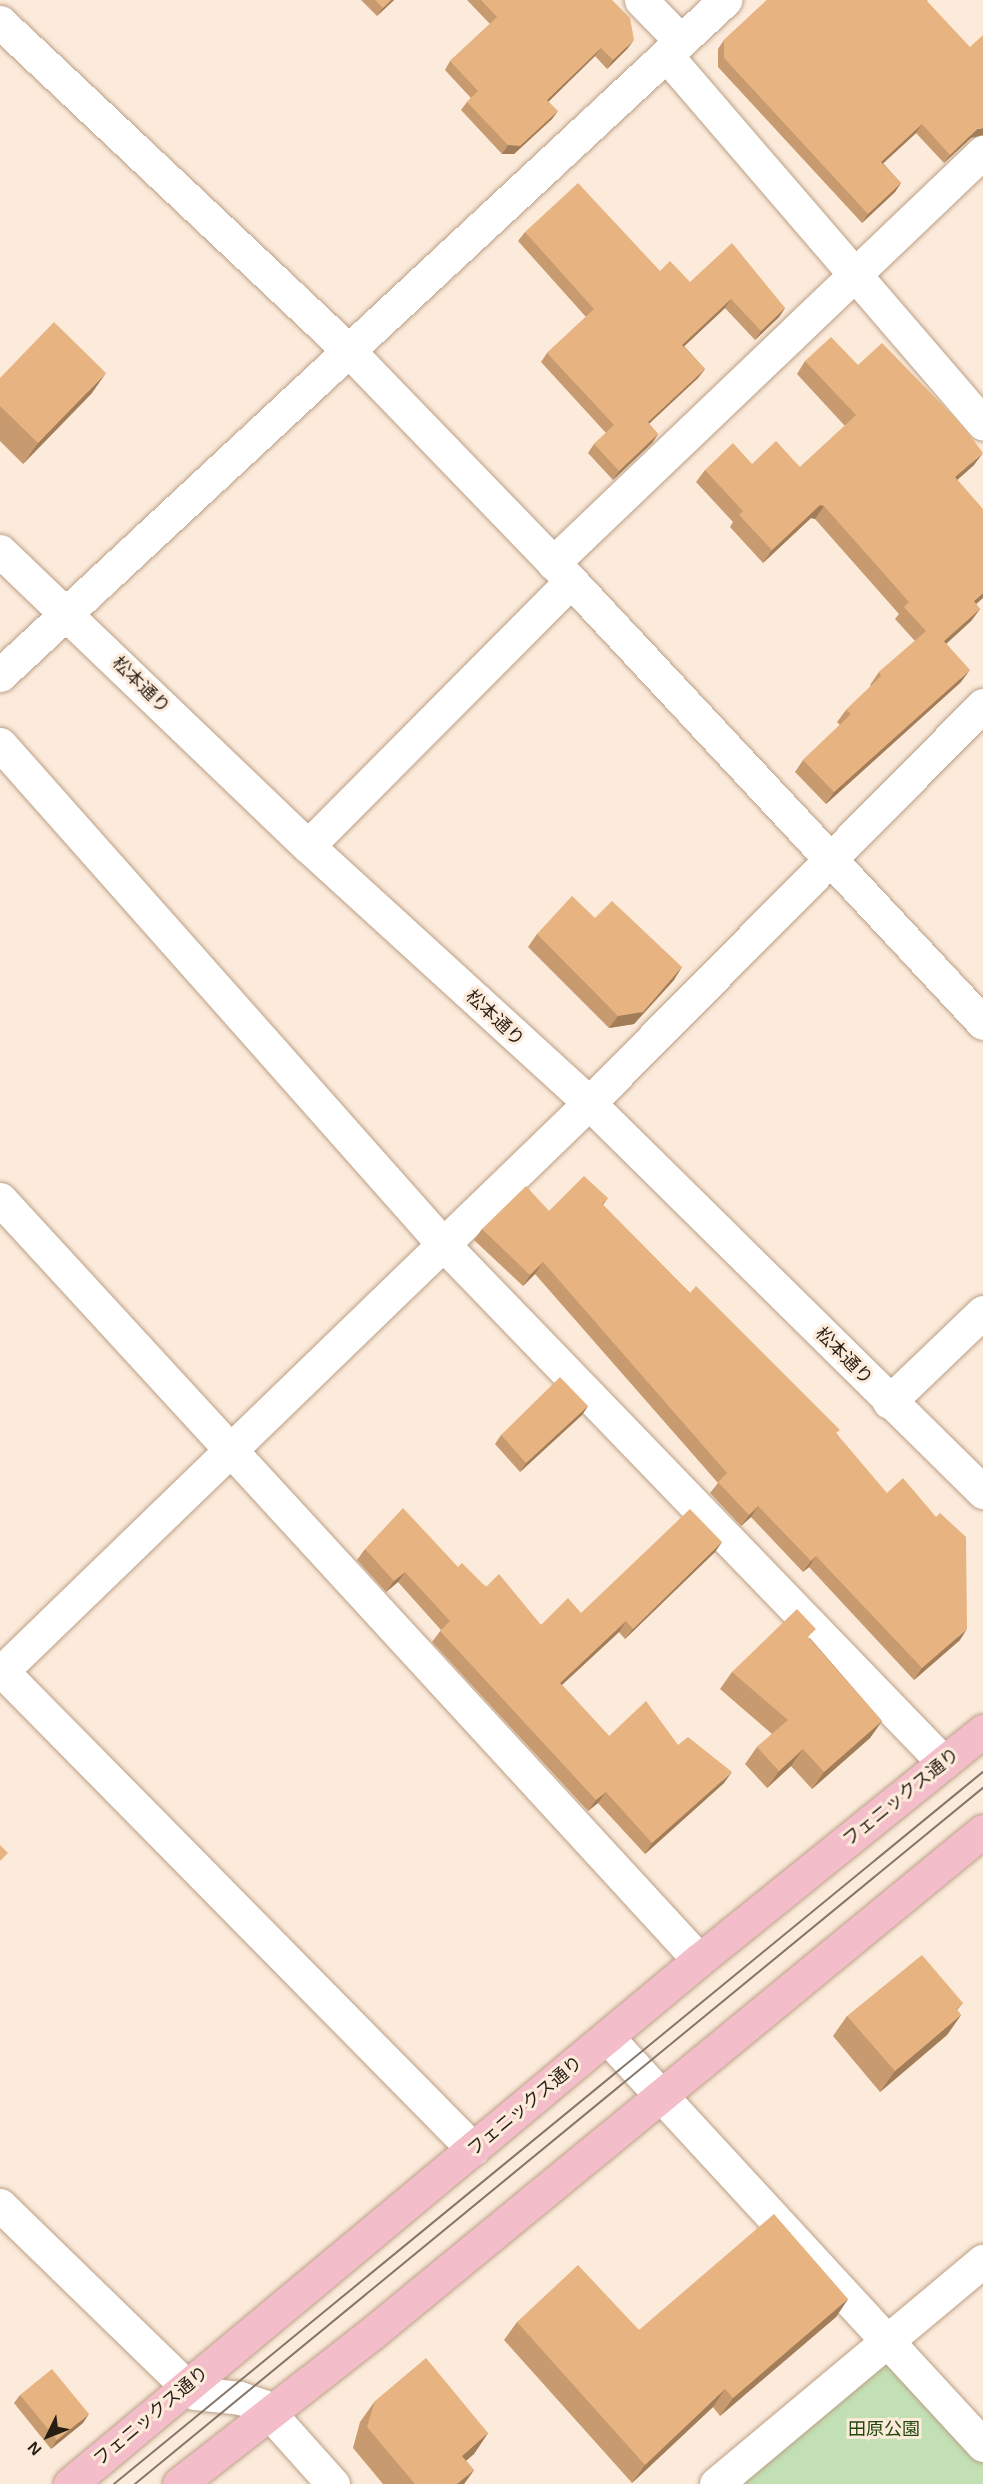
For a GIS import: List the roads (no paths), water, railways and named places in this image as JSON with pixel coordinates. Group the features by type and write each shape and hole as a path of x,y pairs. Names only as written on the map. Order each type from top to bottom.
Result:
{"main road":[{"name":"フェニックス通り","path":"70,2484 699,1960 983,1731"},
{"path":"179,2484 271,2412 983,1832"}],"street":[{"path":"641,0 674,48 856,273 983,424"},
{"path":"0,675 350,352 725,0"},
{"path":"0,22 350,352 562,572 983,1023"},
{"path":"308,846 562,572 856,273 983,152"},
{"name":"松本通り","path":"0,551 308,846 589,1103 889,1402 983,1492"},
{"path":"473,2149 1,1671 589,1103 983,705"},
{"path":"0,744 443,1244 944,1763"},
{"path":"0,1199 699,1960"},
{"path":"889,1402 983,1312"},
{"path":"608,2037 888,2337 983,2445"},
{"path":"0,2205 186,2386 195,2393 240,2398 271,2412 333,2484"},
{"path":"716,2484 888,2337 983,2261"}],"tram line":[{"path":"114,2484 983,1772"},
{"path":"135,2484 983,1788"}],"park label":[{"name":"田原公園","path":"884,2429"}]}
